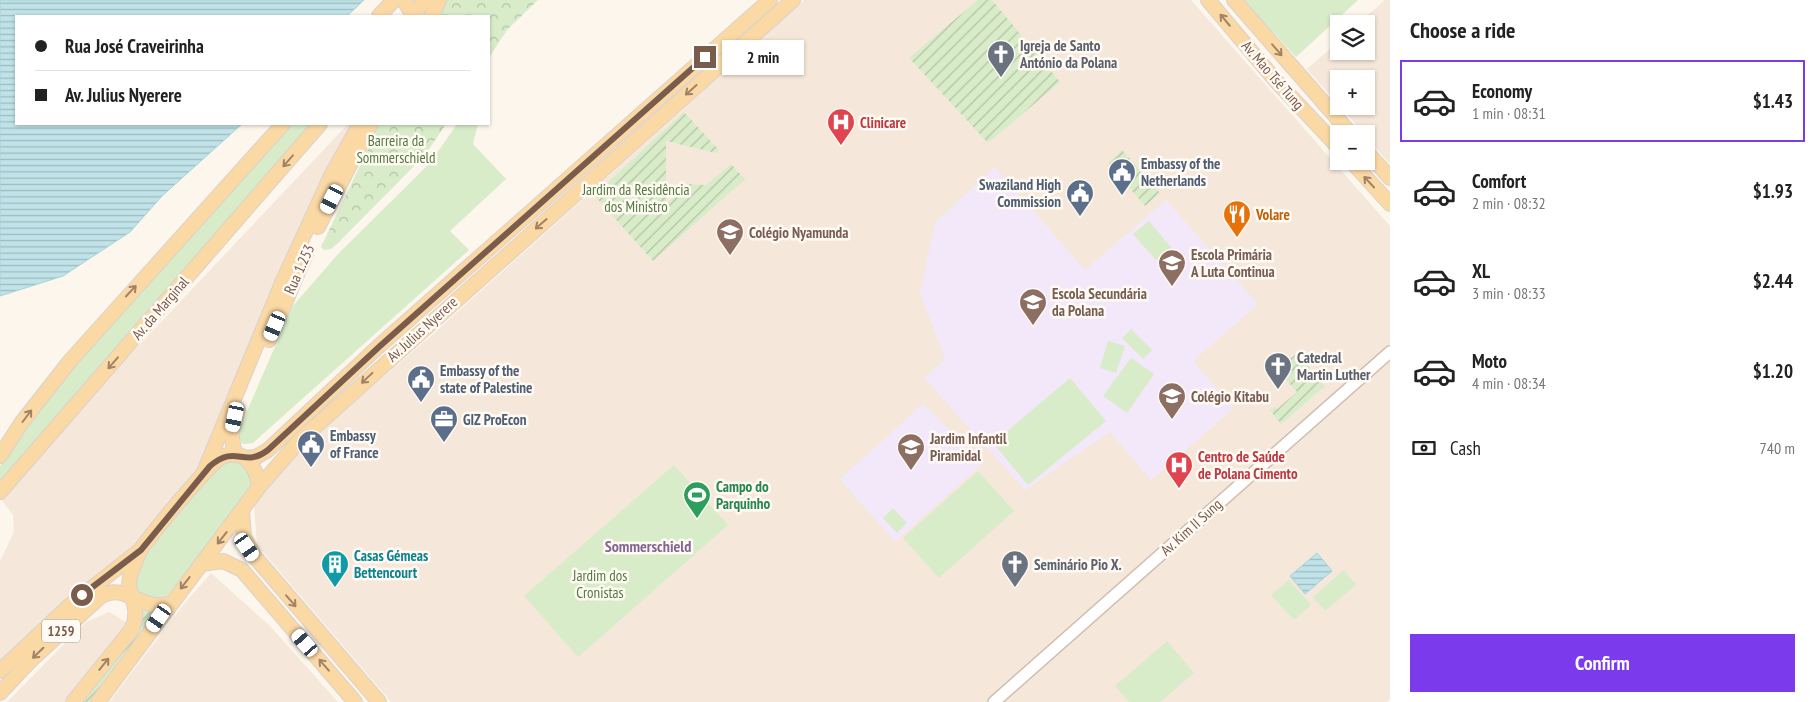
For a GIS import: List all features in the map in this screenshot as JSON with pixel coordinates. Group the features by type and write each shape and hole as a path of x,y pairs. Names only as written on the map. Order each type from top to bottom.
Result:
{"main road":[{"path":"380,15 394,0"},
{"path":"404,0 412,15"},
{"path":"413,15 426,0"},
{"path":"432,15 439,0"},
{"name":"Av. Julius Nyerere","path":"98,702 170,603 242,512 259,487 299,441 389,358 793,0"},
{"name":"Av. Mao Tsé Tung","path":"1208,0 1277,82 1330,138"},
{"name":"Av. Mao Tsé Tung","path":"1234,0 1343,125"},
{"path":"766,4 772,19"},
{"name":"Av. Julius Nyerere","path":"204,472 222,457 256,457 268,450 380,346 663,93 766,4"},
{"path":"663,93 673,107"},
{"name":"Av. da Marginal","path":"0,456 22,422 70,361 282,125"},
{"name":"Av. da Marginal","path":"0,492 319,125"},
{"path":"0,671 69,606 141,550 204,472 282,283 331,176 359,125"},
{"name":"Rua 1.253","path":"259,487 258,475 241,457 231,433 235,417 324,214 370,125"},
{"path":"1375,161 1390,178"},
{"path":"1359,170 1390,204"},
{"path":"471,265 482,276"},
{"path":"380,346 389,358"},
{"path":"242,512 244,537 247,547 380,702"},
{"path":"73,702 132,629 136,619 136,608 132,597 130,578 141,550"},
{"path":"201,564 223,561 242,570 356,702"},
{"name":"1259","path":"0,694 31,660 101,596 109,591 120,592 132,597"},
{"path":"132,597 153,606 170,603"}],"street":[{"name":"Av. Kim II Sung","path":"994,702 1390,352"}],"shaded area":[{"path":"804,0 1191,0 1330,158 1330,170 1341,170 1390,226 1390,699 1387,702 391,702 257,545 254,506 290,457 432,335"},
{"path":"1385,0 1390,0 1390,164 1375,147 1375,125 1356,125 1348,115 1375,115 1375,70 1330,70 1330,95 1307,69 1330,49 1330,60 1375,60 1375,15 1368,15"},
{"path":"347,125 356,125 200,470 137,549 0,667 0,561 14,532 13,515 0,498 93,394"},
{"name":"Escola Secundária da Polana","path":"995,167 1085,270 1166,200 1258,304 1193,361 1234,408 1151,480 1110,432 1025,490 924,378 945,359 920,293 935,223"},
{"name":"Jardim Infantil Piramidal","path":"923,404 983,463 895,542 840,479"},
{"path":"211,573 270,626 338,702 109,702 184,604"},
{"path":"109,612 129,624 67,702 7,702 86,622"}],"green space":[{"path":"446,0 538,0 507,30 490,56 490,15 438,15"},
{"path":"978,0 992,0 1060,82 988,143 909,58"},
{"path":"1243,0 1358,0 1342,15 1330,15 1330,26 1296,57"},
{"name":"Jardim da Residência dos Ministro","path":"684,112 719,150 716,153 666,141 666,204 689,184 706,185 731,164 745,179 653,261 594,195"},
{"path":"285,125 314,125 0,488 0,466 69,368"},
{"name":"Barreira da Sommerschield","path":"380,125 445,125 425,155 339,242 331,249 324,250 321,247"},
{"path":"456,125 478,125 473,144 506,179 450,231 469,250 253,443 243,444 239,439 238,432 292,307 338,254 430,163"},
{"path":"1122,150 1160,193 1145,206 1108,163"},
{"path":"1149,221 1171,247 1156,260 1133,234"},
{"path":"1131,329 1152,350 1143,359 1122,338"},
{"path":"1108,341 1125,346 1116,373 1100,368"},
{"path":"1297,353 1325,386 1281,424 1270,410 1275,407 1277,409 1297,392 1281,374 1287,368 1284,364"},
{"path":"1131,358 1154,374 1127,413 1103,396"},
{"path":"1070,378 1106,421 1028,485 993,443"},
{"path":"236,457 251,470 252,487 245,499 169,594 155,598 141,595 137,592 134,585 137,567 212,468"},
{"name":"Jardim dos Cronistas","path":"674,465 728,525 578,657 524,596"},
{"path":"978,471 1014,511 939,578 903,538"},
{"path":"893,508 907,523 897,533 883,518"},
{"path":"1344,570 1356,585 1325,611 1313,597"},
{"path":"1289,580 1311,605 1294,620 1271,595"},
{"path":"142,606 161,609 92,702 80,702"},
{"path":"1167,641 1194,673 1160,702 1129,702 1115,686"}],"water":[{"path":"0,0 364,0 348,15 15,15 15,125 241,125 162,196 130,232 63,276 0,296"},
{"path":"1317,553 1332,571 1305,594 1290,576"}],"place":[{"name":"Igreja de Santo António da Polana","path":"1001,78"},
{"name":"Clinicare","path":"841,146"},
{"name":"Embassy of the Netherlands","path":"1122,196"},
{"name":"Swaziland High Commission","path":"1080,217"},
{"name":"Volare","path":"1237,238"},
{"name":"Colégio Nyamunda","path":"730,256"},
{"name":"Escola Primária A Luta Continua","path":"1172,287"},
{"name":"Escola Secundária da Polana","path":"1033,326"},
{"name":"Catedral Martin Luther","path":"1278,390"},
{"name":"Embassy of the state of Palestine","path":"421,403"},
{"name":"Colégio Kitabu","path":"1172,420"},
{"name":"GIZ ProEcon","path":"444,443"},
{"name":"Embassy of France","path":"311,468"},
{"name":"Jardim Infantil Piramidal","path":"911,471"},
{"name":"Centro de Saúde de Polana Cimento","path":"1179,489"},
{"name":"Campo do Parquinho","path":"697,519"},
{"name":"Casas Gémeas Bettencourt","path":"335,588"},
{"name":"Seminário Pio X.","path":"1015,588"}],"district":[{"name":"Sommerschield","path":"648,546"}],"route":[{"path":"82,595 141,550 210,466 228,455 251,458 268,450 288,429 380,346 705,57"}]}
